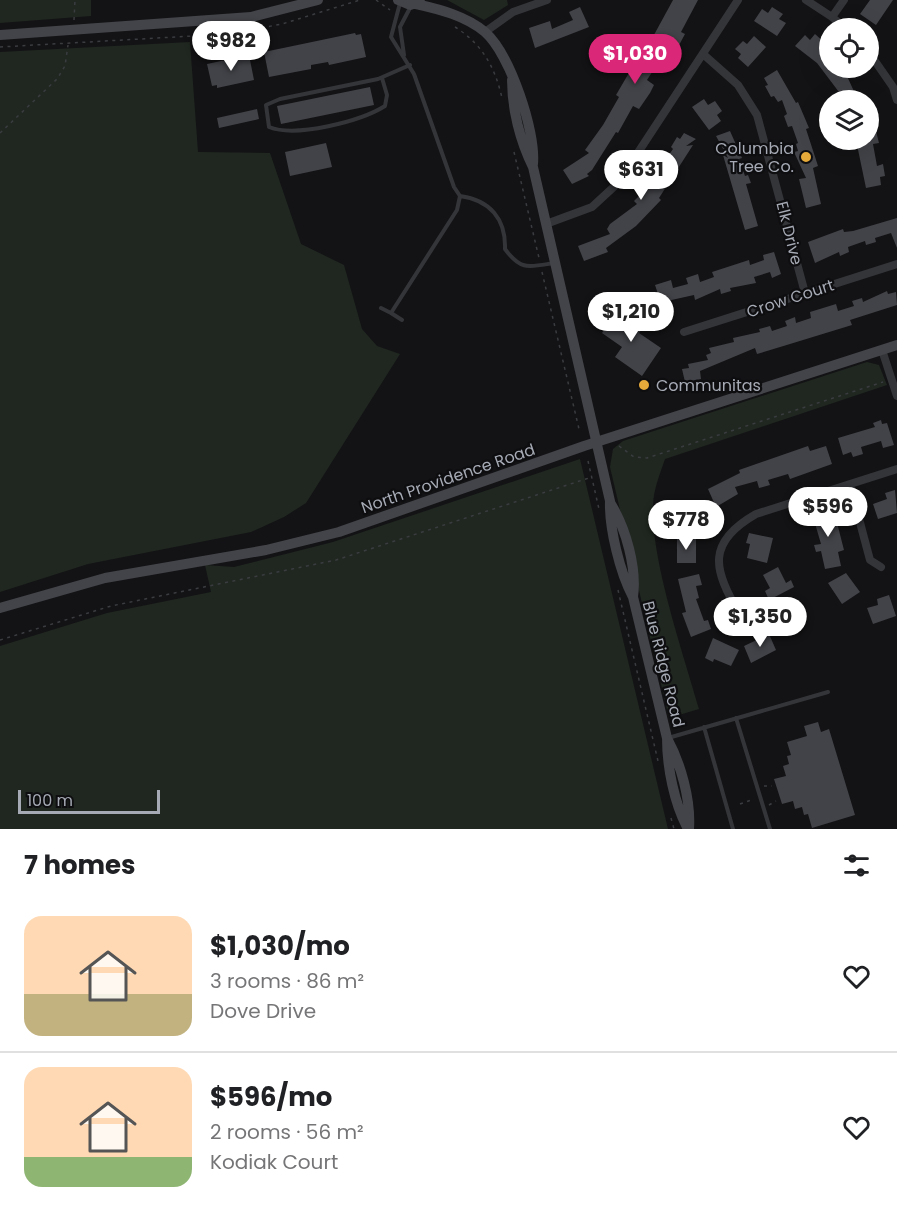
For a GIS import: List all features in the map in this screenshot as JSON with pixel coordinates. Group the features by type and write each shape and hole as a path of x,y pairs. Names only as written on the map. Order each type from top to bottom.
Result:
{"street":[{"path":"0,35 251,17 318,0"},
{"name":"Blue Ridge Road","path":"439,0 450,18"},
{"path":"485,32 513,12 547,0"},
{"path":"546,224 592,207 618,183 738,0"},
{"path":"806,0 832,17 844,0"},
{"name":"Blue Ridge Road","path":"399,1 417,3 485,32 506,63 512,80 512,96 525,149 533,167 610,501 610,517 626,583 633,597 667,738 678,764 690,814 688,829"},
{"name":"Elk Drive","path":"703,54 738,86 758,115 805,293"},
{"path":"879,67 893,87 897,100"},
{"name":"Crow Court","path":"684,332 897,264"},
{"name":"North Providence Road","path":"0,608 105,578 266,550 339,532 596,442 897,345"},
{"path":"882,350 897,396"},
{"path":"740,614 729,596 718,556 724,538 738,524 756,514 897,469"},
{"path":"850,485 870,560 882,567"}],"lane":[{"path":"391,314 457,210 460,196 454,187 410,65 392,37 399,1"},
{"path":"404,56 400,27 417,3"},
{"path":"382,78 387,95 386,106 370,116 295,131 279,131 269,127 266,105 280,99 382,78 410,65"},
{"path":"460,196 477,198 498,215 505,238 505,249 514,262 528,267 554,263"},
{"path":"381,308 402,320"},
{"path":"667,738 828,692"},
{"path":"736,718 763,797 770,829"},
{"path":"704,728 733,829"}],"path":[{"path":"0,133 57,79 65,66 69,41 74,30 75,0"},
{"path":"376,0 396,14"},
{"path":"450,18 481,48 492,66 504,105"},
{"path":"514,148 579,429"},
{"path":"619,445 634,457 647,459 885,381"},
{"path":"0,640 111,606 336,560 592,477"},
{"path":"619,597 660,771"},
{"path":"772,786 764,786 763,797 771,806 776,801"},
{"path":"740,804 763,797"},
{"path":"671,817 674,829"}],"shaded area":[{"path":"0,0 91,0 91,16 0,23"},
{"path":"447,0 507,0 508,5 484,20"},
{"path":"190,42 198,152 270,153 301,244 344,265 362,329 377,346 400,354 306,503 284,517 251,532 88,564 0,592 0,52"},
{"path":"867,362 879,365 887,385 665,459 654,495 653,517 656,543 668,601 699,709 669,718 610,467 613,449 623,441"},
{"path":"580,459 668,829 0,829 0,646 107,613 211,592 205,565 234,567 333,542"}],"building":[{"path":"673,0 698,0 681,32 685,34 677,49 671,46 667,49 647,80 654,85 650,93 639,109 633,106 618,133 616,132 592,170 587,174 589,176 572,184 563,170 589,153 585,150 619,97 616,95 633,66 631,64 645,41 649,44"},
{"path":"870,0 893,0 879,21 879,18 866,18 860,14"},
{"path":"580,7 589,27 535,48 529,28 550,21 552,29 573,20 569,12"},
{"path":"772,7 783,14 779,19 786,23 777,36 754,21 762,9 768,13"},
{"path":"355,33 356,35 361,34 366,57 329,65 328,62 311,65 311,69 269,77 264,52"},
{"path":"815,34 819,38 819,66 795,46 805,35 810,40"},
{"path":"754,36 766,47 748,67 738,58 741,54 735,49 743,41 747,44"},
{"path":"249,55 254,80 217,88 217,85 212,86 207,64"},
{"path":"777,70 796,103 798,102 809,128 806,129 818,166 813,168 821,204 806,208 799,179 806,178 794,152 798,151 796,144 798,143 792,126 788,127 784,116 787,114 782,100 778,102 774,96 771,97 765,86 768,85 764,78"},
{"path":"828,78 848,78 853,90 837,90"},
{"path":"370,87 374,105 281,124 277,106"},
{"path":"704,99 708,105 715,101 722,111 717,115 721,121 709,130 692,107"},
{"path":"257,109 259,119 219,128 217,118"},
{"path":"730,131 742,158 739,159 745,176 748,175 751,183 746,184 758,226 745,230 723,155 728,158 716,136"},
{"path":"684,133 696,139 686,146 693,145 659,198 661,200 636,226 606,248 608,252 584,261 578,246 610,234 607,229 610,224 637,204 634,201 651,184 649,183 673,149 671,147 677,137 680,139"},
{"path":"326,143 332,167 290,176 285,152"},
{"path":"858,150 874,150 877,166 883,164 885,176 880,177 881,185 866,188"},
{"path":"897,218 897,248 891,233 875,238 876,242 866,245 865,241 848,247 849,252 840,256 839,252 815,263 808,242 843,229 844,232 853,231"},
{"path":"774,252 781,274 772,278 770,272 754,277 756,283 730,288 731,291 721,294 720,289 695,300 694,295 667,301 666,298 660,300 655,285 671,280 673,288 688,284 686,278 698,274 700,282 714,277 712,272 749,260 750,265 764,260 763,255"},
{"path":"887,291 888,294 896,292 897,305 850,320 852,325 757,354 755,348 700,371 701,379 685,382 682,369 689,368 688,364 708,360 706,355 711,353 709,348 734,342 733,338 760,332 759,329 770,326 772,331 787,326 785,321 795,317 796,323 811,318 810,312 836,304 838,311 854,306 852,301 862,298 863,302"},
{"path":"619,309 644,326 639,333 661,348 642,376 615,357 622,347 602,333"},
{"path":"881,420 882,424 887,423 894,445 883,448 881,441 861,447 863,454 853,457 851,452 843,455 838,438 875,427 873,423"},
{"path":"808,446 810,451 826,446 832,464 790,479 788,474 768,480 770,485 759,488 757,481 735,487 738,494 716,507 708,489 740,473 739,470"},
{"path":"895,490 897,513 878,519 873,504 887,499 885,493"},
{"path":"699,500 713,514 693,529 682,517"},
{"path":"833,507 844,550 838,552 841,566 825,569 821,551 816,552 814,545 821,544 812,513"},
{"path":"749,533 773,538 767,563 747,558 750,544 746,543"},
{"path":"677,539 696,539 696,563 677,563"},
{"path":"778,567 786,583 791,580 794,587 769,600 765,591 770,588 763,575"},
{"path":"846,573 860,592 842,604 828,583"},
{"path":"699,574 702,585 696,586 699,598 696,599 704,621 708,620 711,629 691,637 682,613 686,612 678,579"},
{"path":"889,595 896,616 873,624 867,608 878,605 877,599"},
{"path":"775,605 795,610 789,635 769,630"},
{"path":"769,634 776,650 751,663 744,646"},
{"path":"713,638 739,650 731,666 705,658"},
{"path":"818,722 821,732 829,729 855,815 812,828 808,814 804,815 802,807 795,809 793,801 782,804 774,779 786,776 783,766 789,764 787,756 791,755 787,742 807,736 804,726"}],"place":[{"name":"Columbia Tree Co.","path":"806,157"},
{"name":"Communitas","path":"644,385"}]}
